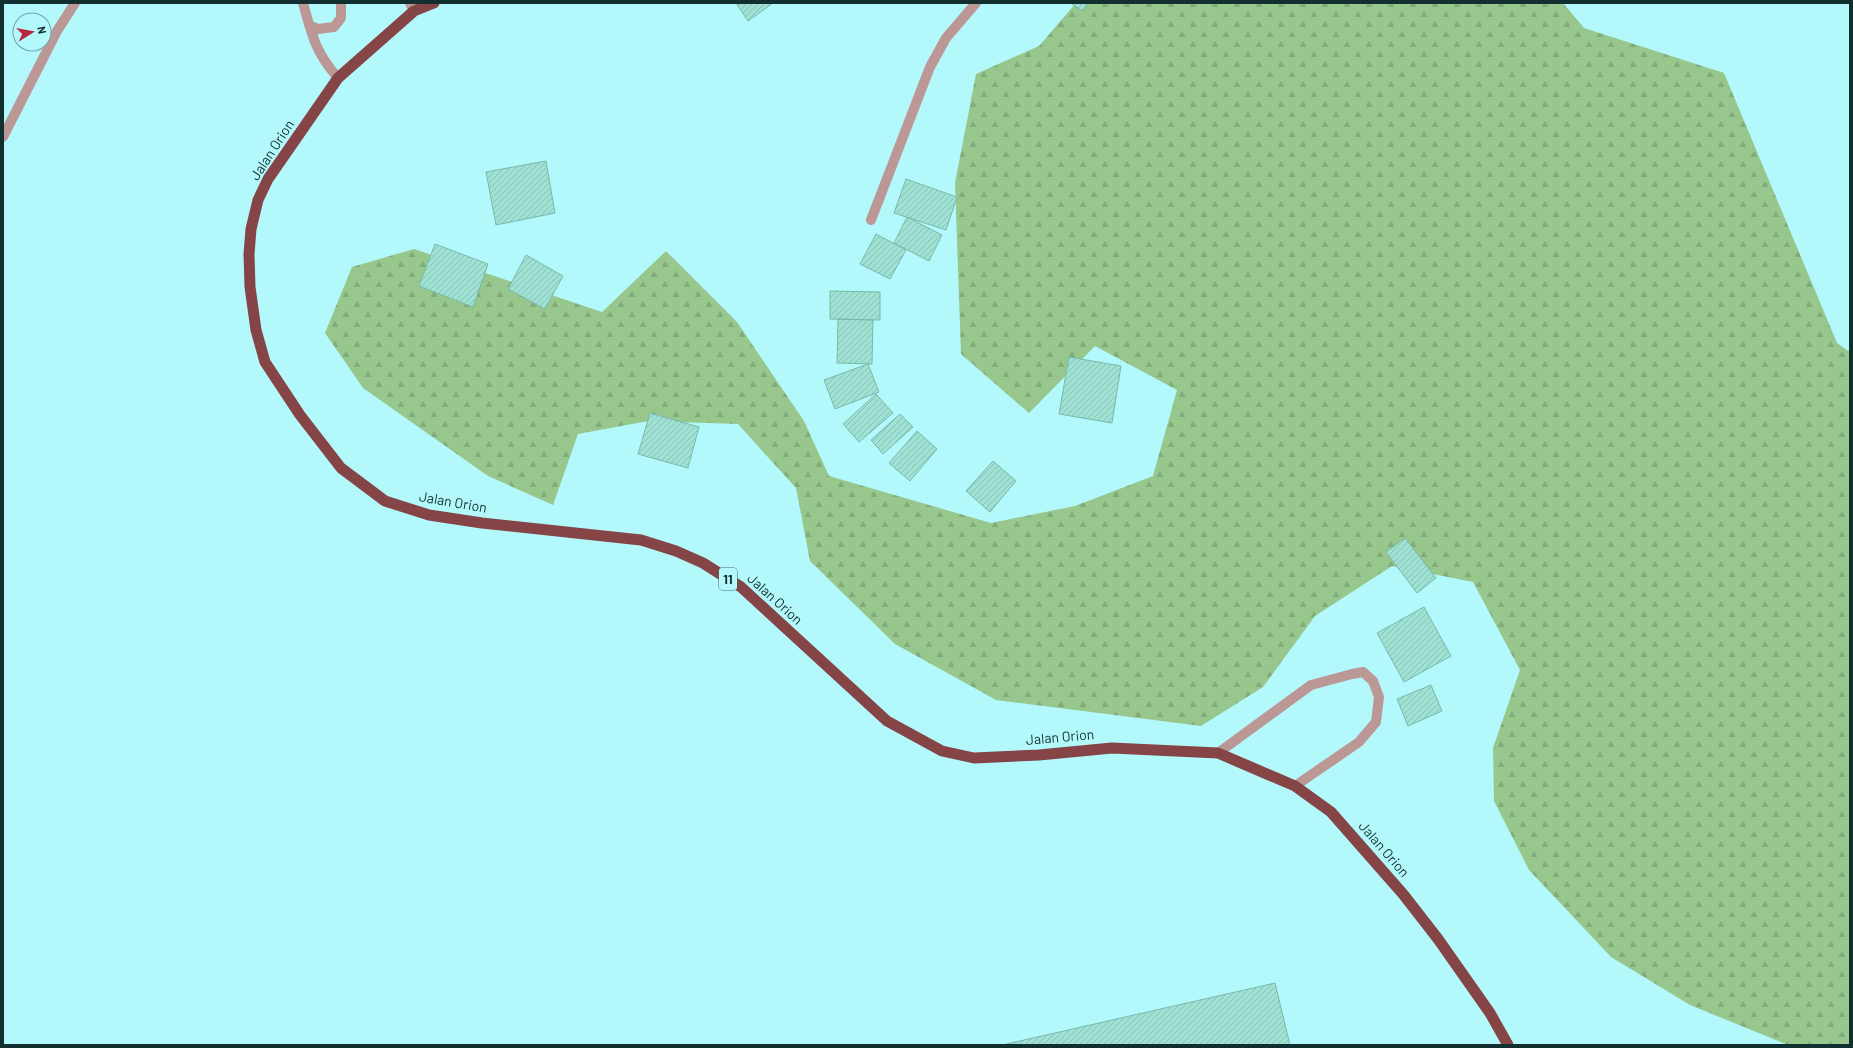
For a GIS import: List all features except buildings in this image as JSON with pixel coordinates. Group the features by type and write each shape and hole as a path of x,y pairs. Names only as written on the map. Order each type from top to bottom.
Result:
{"highway":[{"name":"Jalan Orion","path":"434,3 412,7 338,78 268,179 258,200 251,229 249,254 250,287 256,330 265,362 300,415 341,468 385,502 429,515 490,524 641,540 676,551 703,563 741,587 887,721 942,751 974,758 1039,755 1112,748 1218,753 1295,786 1331,812 1403,894 1438,939 1477,994 1508,1045"}],"street":[{"path":"3,137 57,30 75,3"},
{"path":"303,3 313,41 326,64 338,78"},
{"path":"309,25 318,29 334,27 341,18 341,3"},
{"path":"872,220 930,67 946,38 976,3"},
{"path":"1218,753 1311,685 1363,672 1373,681 1379,697 1376,722 1359,742 1295,786"}],"green space":[{"path":"1076,3 1563,3 1584,28 1724,73 1837,343 1850,352 1850,1045 1788,1045 1690,1005 1611,957 1529,870 1494,801 1493,748 1520,670 1473,582 1392,566 1315,616 1263,687 1201,726 996,700 895,644 810,561 796,488 738,424 648,421 578,434 553,505 488,476 363,388 325,333 352,267 414,249 602,312 666,251 737,322 804,421 829,476 991,523 1075,506 1153,476 1177,390 1095,346 1029,413 961,354 955,183 976,74 1039,46"}]}
